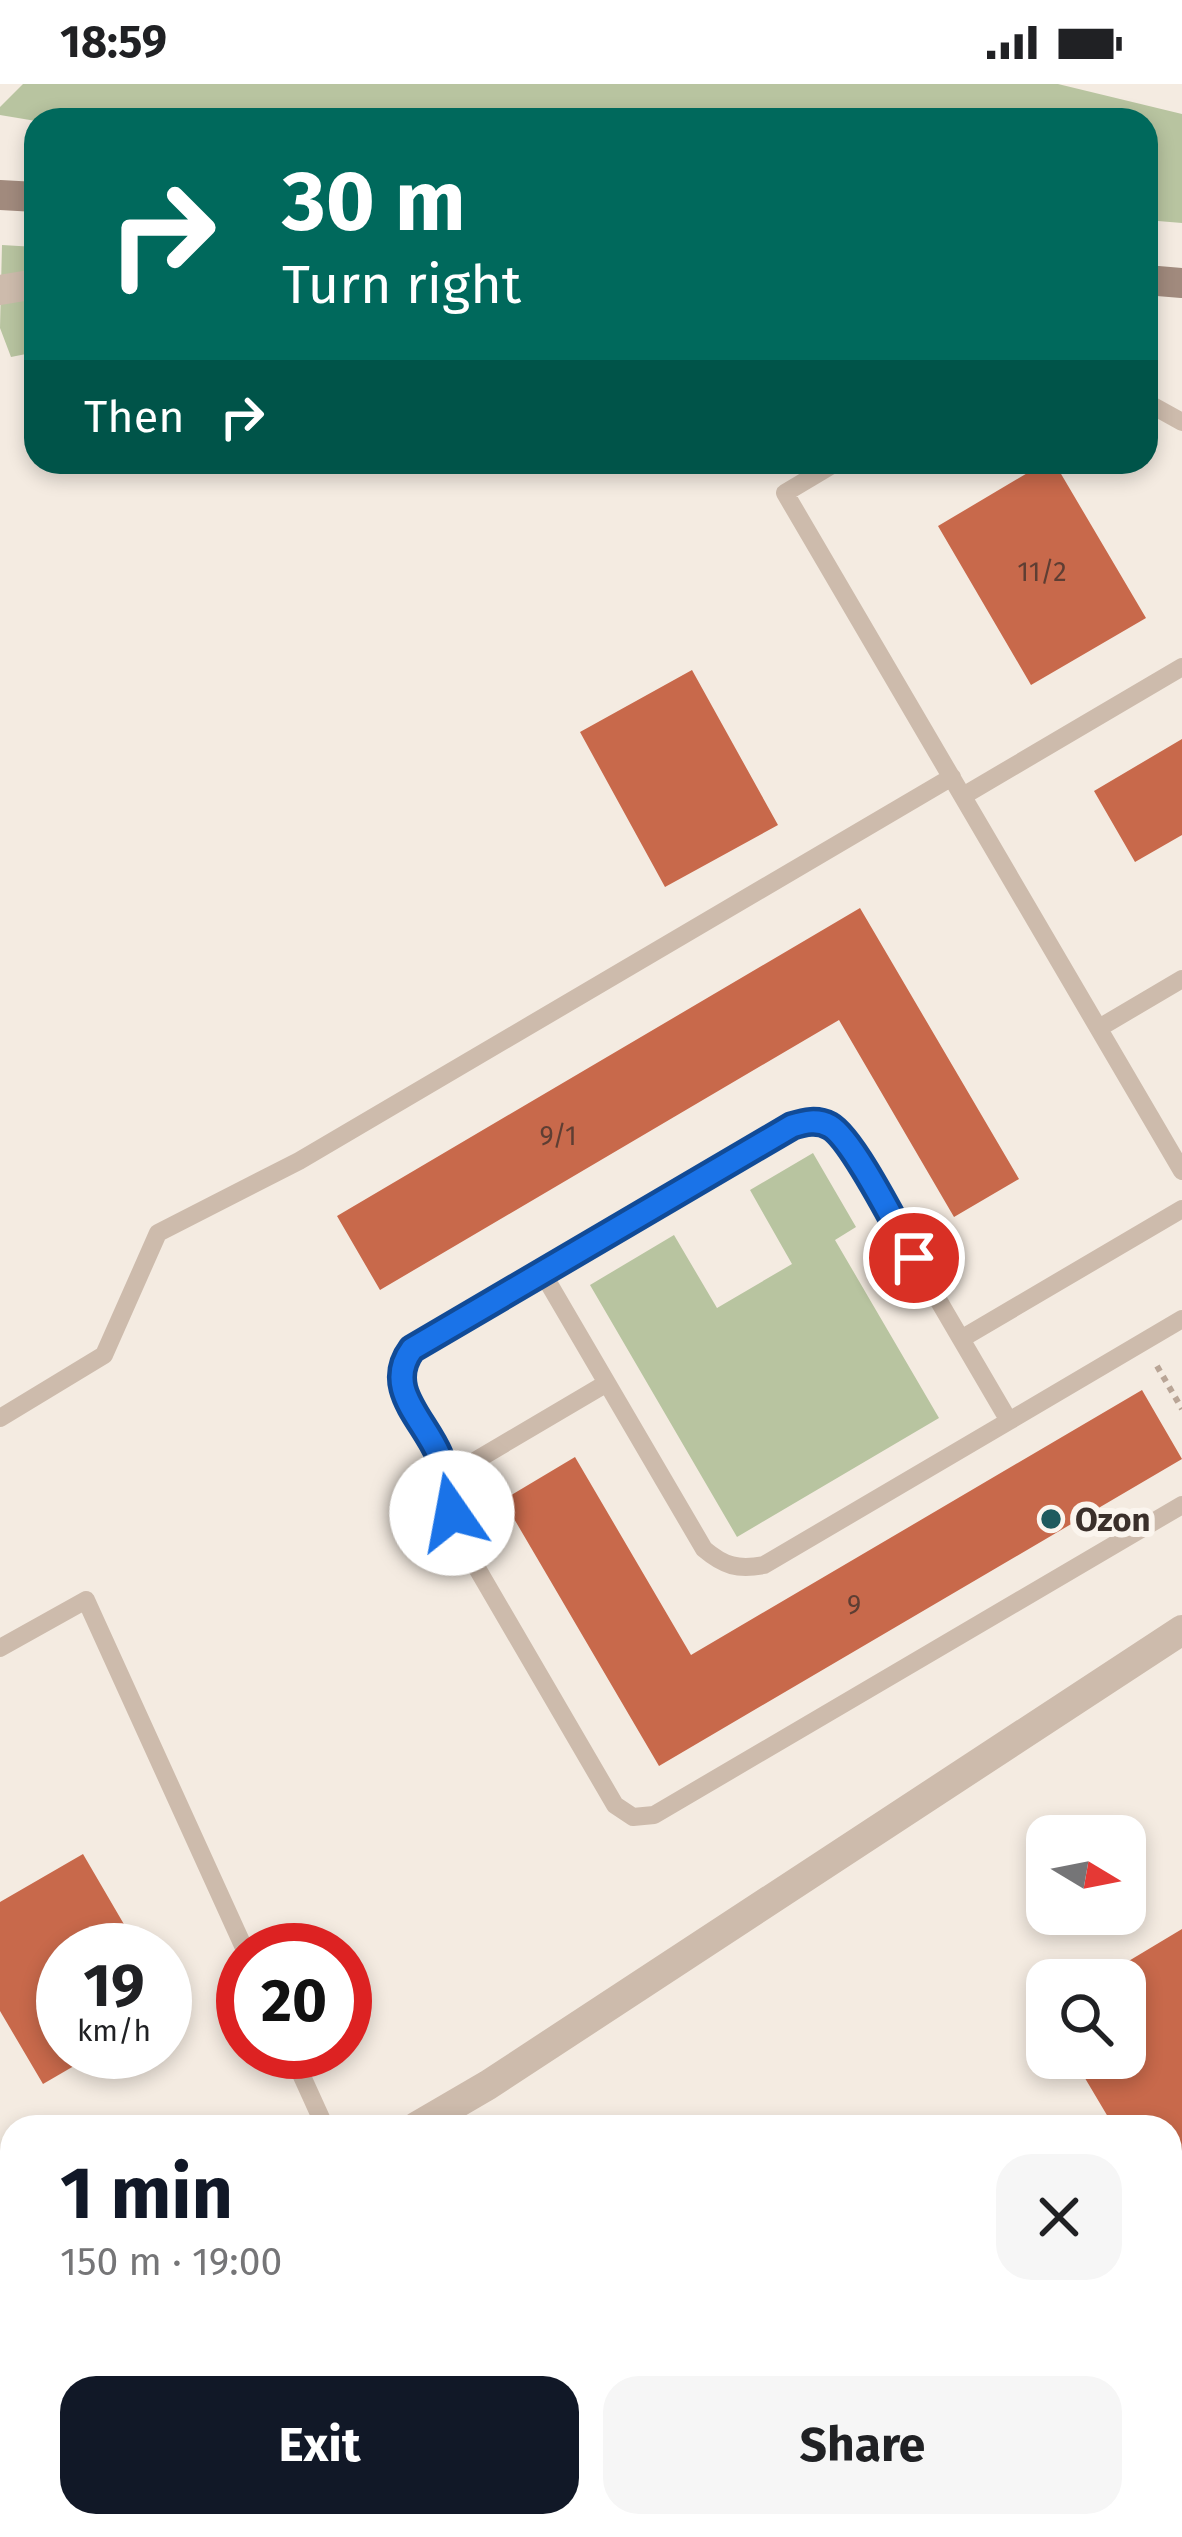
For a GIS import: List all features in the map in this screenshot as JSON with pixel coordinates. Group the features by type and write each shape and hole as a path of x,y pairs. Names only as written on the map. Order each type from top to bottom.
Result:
{"street":[{"path":"437,2115 1182,1630"}],"lane":[{"path":"817,474 785,493 1182,1171"},
{"path":"963,796 1182,667"},
{"path":"0,1418 104,1355 158,1233 299,1161 952,777"},
{"path":"1099,1028 1182,979"},
{"path":"1009,1421 843,1137 822,1123 808,1121 792,1126 412,1349 401,1367 402,1389 439,1453 460,1539 616,1804 633,1817 646,1818 1182,1505"},
{"path":"961,1339 1182,1209"},
{"path":"542,1272 704,1549 734,1567 764,1565 1182,1319"},
{"path":"446,1478 607,1383"},
{"path":"0,1648 86,1600 233,1923"},
{"path":"304,2079 320,2115"}],"path":[{"path":"1143,1342 1182,1409"}],"green space":[{"path":"23,84 1058,84 1157,108 24,108 24,119 0,115 0,107"},
{"path":"1158,108 1182,114 1182,223 1158,221"},
{"path":"2,245 24,246 24,354 11,357 0,328"},
{"path":"813,1153 856,1227 835,1240 939,1418 737,1537 590,1285 674,1235 717,1308 792,1264 750,1190"}],"building":[{"path":"1026,474 1061,474 1146,618 1031,685 938,526"},
{"path":"692,670 778,825 665,887 580,732"},
{"path":"1182,739 1182,835 1135,862 1094,791"},
{"path":"860,908 1019,1179 954,1217 839,1020 380,1290 337,1216"},
{"path":"1142,1390 1182,1459 659,1766 503,1500 575,1457 691,1655"},
{"path":"83,1854 123,1923 36,1923 36,2072 0,2011 0,1902"},
{"path":"1182,1929 1182,2115 1107,2115 1085,2079 1146,2079 1146,1959 1132,1959"}],"place":[{"name":"Ozon","path":"1051,1519"}],"route":[{"path":"452,1513 442,1461 402,1389 401,1367 412,1349 792,1126 822,1123 843,1137 914,1258"}]}
